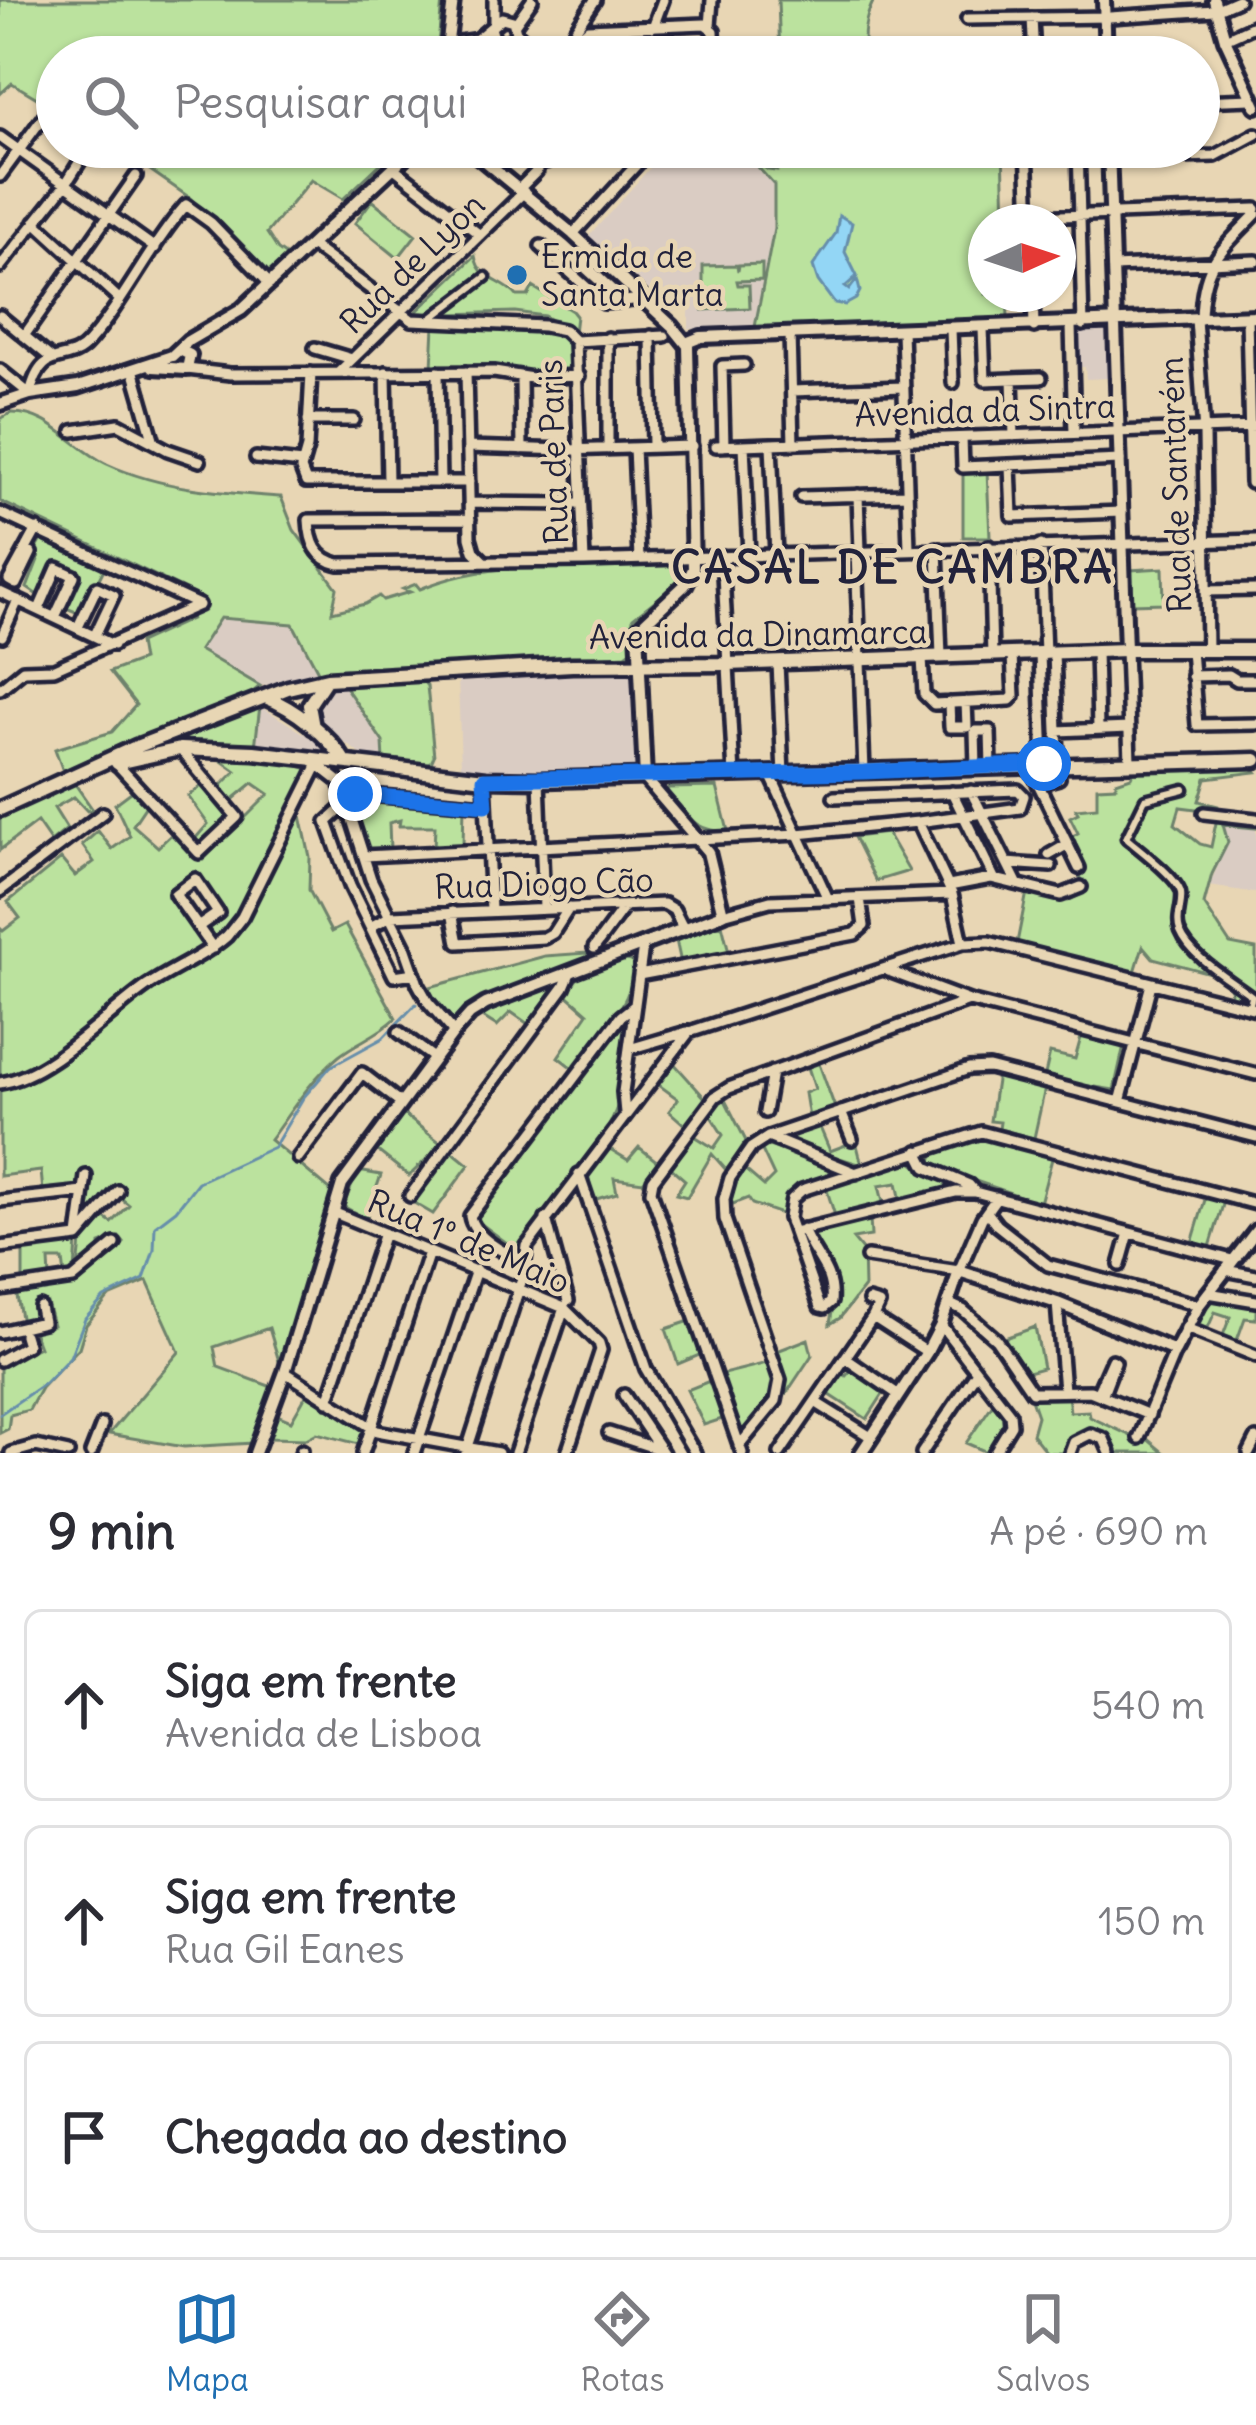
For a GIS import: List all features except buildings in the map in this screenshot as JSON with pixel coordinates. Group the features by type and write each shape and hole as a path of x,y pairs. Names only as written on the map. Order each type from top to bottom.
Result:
{"main road":[{"name":"Avenida da Dinamarca","path":"87,771 265,697 327,679 637,664 1256,650"},
{"path":"313,728 309,705 327,679"},
{"path":"265,697 313,728 345,762"},
{"path":"0,809 87,771 180,749 484,779 538,780 1256,760"}],"street":[{"path":"448,36 453,0"},
{"path":"494,0 505,27 516,36"},
{"path":"499,36 532,0"},
{"path":"575,36 595,0"},
{"path":"653,27 663,0"},
{"path":"712,0 712,36"},
{"path":"1104,0 1105,36"},
{"path":"967,20 1105,16 1238,0"},
{"path":"1214,5 1251,84 1254,102 1220,101"},
{"path":"1031,17 1032,36"},
{"path":"580,36 588,29 710,26"},
{"path":"1226,39 1256,26"},
{"path":"482,36 505,27"},
{"path":"0,176 36,127"},
{"path":"1220,153 1256,134"},
{"path":"0,137 36,164"},
{"path":"42,168 155,248"},
{"path":"0,267 4,253 35,222 76,168"},
{"path":"182,359 199,335 241,310 394,168 480,235"},
{"path":"494,168 573,235 686,343 693,569 685,585 638,629 637,664 645,778 708,852 723,914"},
{"path":"573,235 627,168"},
{"path":"1029,168 1030,204"},
{"path":"1075,433 1078,168"},
{"path":"1110,168 1130,761"},
{"name":"Rua de Lyon","path":"338,373 480,235 537,171"},
{"path":"24,336 136,176"},
{"path":"29,394 40,367 51,358 84,348 187,205 270,284"},
{"path":"1076,216 1256,212"},
{"path":"1210,263 1256,212"},
{"path":"35,222 119,299"},
{"path":"541,246 604,303 643,299"},
{"path":"312,247 412,320 544,326 564,330 575,341 665,336"},
{"path":"1113,267 1256,261"},
{"name":"Rua de Santarém","path":"1207,650 1198,319 1210,263"},
{"path":"428,321 486,277"},
{"path":"1034,312 1034,327"},
{"path":"0,316 51,358"},
{"path":"686,343 701,337 1252,317 1250,483"},
{"path":"983,328 985,380 1041,378"},
{"path":"951,329 952,383"},
{"path":"902,331 909,549"},
{"path":"790,334 793,444"},
{"path":"651,336 653,447"},
{"path":"608,338 608,449"},
{"name":"Rua de Paris","path":"575,341 584,561"},
{"path":"315,348 352,359"},
{"path":"0,404 182,359 230,374 579,376"},
{"name":"Avenida da Sintra","path":"744,365 722,365 720,446 1253,427"},
{"path":"139,368 154,442"},
{"path":"0,370 29,394"},
{"path":"386,372 388,482"},
{"path":"438,372 440,482"},
{"path":"466,372 470,519 473,548 484,561"},
{"path":"311,373 302,463 304,478 310,483 469,482"},
{"path":"521,377 522,448"},
{"path":"1012,380 1013,436"},
{"path":"792,391 904,387"},
{"path":"308,420 354,420"},
{"path":"74,431 119,424 200,461"},
{"path":"962,438 964,466 1120,460"},
{"path":"772,445 776,554"},
{"path":"468,447 692,446"},
{"path":"744,446 749,555"},
{"path":"634,448 639,559"},
{"path":"256,458 302,463"},
{"path":"1010,465 1012,516 1122,512"},
{"path":"801,497 907,494"},
{"path":"858,495 864,772"},
{"path":"470,503 581,504"},
{"path":"0,513 199,605 54,669 23,670 0,689"},
{"path":"470,519 309,520 314,548 326,561 340,564 1256,540"},
{"path":"2,636 9,580 37,529"},
{"path":"1041,544 1044,764"},
{"path":"989,546 992,656"},
{"path":"938,548 941,657"},
{"path":"722,556 734,775"},
{"path":"39,609 57,568 74,576 55,617"},
{"path":"77,627 97,587 114,595 95,635"},
{"path":"1206,591 1256,590"},
{"path":"8,596 113,645"},
{"path":"1191,650 1197,725 1256,724"},
{"path":"1096,651 1098,729"},
{"path":"1046,654 1058,757"},
{"path":"922,658 927,700 957,703 1010,700 1014,696 1012,655"},
{"path":"778,663 776,774 828,899"},
{"path":"1192,676 1256,680"},
{"path":"957,703 950,727 971,729"},
{"path":"957,703 984,767"},
{"path":"1057,731 1129,728"},
{"path":"116,764 199,853 237,817 180,749"},
{"path":"0,1083 46,1066 135,995 213,949 242,917 318,761 335,775 347,798 364,856 428,1002 454,1032"},
{"path":"1029,765 1079,868"},
{"path":"1038,784 1059,778"},
{"path":"484,779 491,910"},
{"path":"538,780 544,909"},
{"path":"629,1049 963,944 989,942 1253,1008 1252,995 1184,937 1178,920 1181,892 1126,838 1145,799 1184,789"},
{"path":"364,856 798,834 1020,808 1024,796 1018,790 834,797"},
{"path":"971,791 1017,883"},
{"path":"952,792 994,878"},
{"path":"884,795 885,825"},
{"path":"414,973 394,976 350,886 328,817 347,798 486,805"},
{"path":"1204,813 1256,819"},
{"path":"0,891 103,814"},
{"path":"918,821 950,890 963,944"},
{"path":"981,854 1005,860 1050,860 1068,844"},
{"path":"259,1453 342,1184 470,1014 723,914 770,901 950,890 994,878 1061,895 1081,887"},
{"path":"198,927 218,913 195,879 175,894 213,949"},
{"path":"639,975 856,934 864,926 860,898"},
{"path":"594,948 625,905"},
{"name":"Rua Diogo Cão","path":"392,916 670,906 684,930"},
{"path":"458,943 544,938 568,908"},
{"path":"452,912 464,959"},
{"path":"370,927 392,916"},
{"path":"625,1113 643,946"},
{"path":"901,976 905,962"},
{"path":"884,969 969,1001 1256,1073"},
{"path":"410,1196 570,973"},
{"path":"1120,1102 1151,984"},
{"path":"740,1450 651,1191 653,1180 716,1097 729,1088 969,1001"},
{"path":"524,1260 512,1257 472,1228 470,1216 621,1016 635,1005"},
{"path":"467,1450 520,1287 527,1246 689,1032"},
{"path":"399,1033 434,1058"},
{"path":"740,1450 776,1401 780,1380 724,1220 724,1199 739,1161 768,1137 979,1067 1256,1137"},
{"path":"766,1112 772,1072"},
{"path":"298,1158 362,1073 401,1103"},
{"path":"841,1112 852,1139"},
{"path":"806,1252 820,1257 831,1279 831,1301 820,1307 806,1252 789,1218 792,1199 802,1190 970,1134 987,1133 1256,1204"},
{"path":"768,1137 856,1173"},
{"path":"918,1151 926,1167 969,1185 985,1215 1048,1265 1199,1305"},
{"path":"579,1174 654,1386 695,1453"},
{"path":"78,1237 86,1176"},
{"path":"0,1246 78,1237 118,1191"},
{"path":"0,1201 84,1192"},
{"path":"798,1231 956,1192 975,1192 1129,1233 1256,1276"},
{"path":"861,1453 927,1352 959,1271 997,1197"},
{"name":"Rua 1º de Maio","path":"335,1213 566,1304 601,1350 567,1453"},
{"path":"515,1453 566,1304 546,1220"},
{"path":"1139,1438 1199,1305 1256,1232"},
{"path":"328,1401 384,1233"},
{"path":"1120,1265 1129,1233"},
{"path":"0,1290 73,1279 115,1244"},
{"path":"364,1453 430,1252"},
{"path":"867,1257 959,1271 1057,1303 1175,1351"},
{"path":"414,1453 476,1270"},
{"path":"1208,1293 1256,1301"},
{"path":"801,1453 784,1448 873,1317 879,1304 869,1300"},
{"path":"948,1303 996,1339 1013,1359 1027,1389 1100,1395 1149,1415"},
{"path":"1057,1303 1064,1390"},
{"path":"0,1332 43,1322 40,1307"},
{"path":"873,1317 927,1352"},
{"path":"941,1325 1010,1414 1011,1425 994,1453"},
{"path":"1186,1328 1256,1356"},
{"path":"0,1360 27,1346 24,1335"},
{"path":"845,1358 899,1395"},
{"path":"285,1372 371,1428 498,1453"},
{"path":"922,1453 976,1373"},
{"path":"624,1394 656,1450"},
{"path":"815,1402 872,1437"},
{"path":"92,1453 102,1425"},
{"path":"609,1433 656,1450"},
{"path":"1070,1453 1077,1439 1090,1434 1104,1439 1110,1453"},
{"path":"1249,1453 1256,1439"},
{"path":"11,1453 35,1449 68,1453"}],"shaded area":[{"path":"650,168 758,168 774,185 774,229 755,327 689,329 689,309 672,311 589,236"},
{"path":"1080,330 1110,334 1110,378 1086,379 1085,367 1075,367 1075,334"},
{"path":"220,618 293,624 320,675 260,686 199,649"},
{"path":"632,667 635,774 559,776 465,773 461,769 458,677"},
{"path":"344,685 383,742 384,760 370,761 318,723 320,698 334,686"},
{"path":"260,706 335,753 334,758 255,747"},
{"path":"1223,824 1256,828 1256,893 1209,886 1228,842"}],"green space":[{"path":"0,0 442,0 439,36 36,36 36,97 12,83 0,94"},
{"path":"778,0 874,0 864,36 779,36"},
{"path":"147,168 376,168 343,199 311,180 267,233 291,259 270,274 190,198"},
{"path":"759,168 1004,168 1005,204 968,204 968,312 1008,312 1008,318 803,331 801,326 755,327 774,229 774,185"},
{"path":"372,200 416,235 398,258 355,223"},
{"path":"475,256 486,275 517,296 528,296 533,287 572,311 574,333 544,316 515,312 413,315"},
{"path":"762,264 762,280 737,281 749,285 750,308 703,310 703,266 737,265 738,271 739,265"},
{"path":"434,325 557,331 572,343 573,372 432,368"},
{"path":"11,413 38,418 107,464 149,479 281,497 294,530 337,588 332,612 379,596 383,600 410,592 403,589 416,584 420,589 516,567 687,565 684,578 633,618 631,651 626,655 320,675 293,624 220,618 199,650 260,686 245,699 64,774 55,749 112,732 136,705 110,672 142,660 139,643 191,619 200,597 0,501 0,419"},
{"path":"963,471 987,471 990,537 963,537"},
{"path":"42,538 106,565 81,614 66,608 81,574 56,563 39,596 27,588 39,557 34,552"},
{"path":"1163,568 1164,603 1131,604 1130,570"},
{"path":"423,681 434,756 431,763 384,760 383,742 344,685"},
{"path":"260,706 255,747 166,747 163,742"},
{"path":"212,754 309,769 292,807 300,811 310,857 309,890 331,932 345,925 396,1018 329,1065 270,1140 330,1190 331,1197 281,1368 269,1328 214,1347 218,1367 272,1387 253,1443 184,1447 109,1434 179,1352 147,1281 109,1297 86,1325 79,1348 41,1388 29,1410 10,1415 8,1429 0,1433 0,1365 39,1347 33,1331 53,1325 47,1303 33,1305 35,1321 22,1323 16,1291 64,1282 97,1266 124,1243 119,1237 100,1244 100,1252 78,1269 81,1242 102,1216 112,1223 129,1205 111,1190 86,1217 91,1173 85,1173 79,1189 43,1192 41,1171 0,1176 0,928 3,931 20,918 8,902 61,859 75,876 94,862 82,845 98,831 112,849 130,836 115,804 135,789 147,804 133,825 158,847 174,832 203,860 269,794 253,783 230,802 219,788 236,771","holes":["196,871 225,912 198,932 168,890"]},
{"path":"1249,765 1256,772 1206,778 1199,801 1218,806 1220,812 1180,807 1175,824 1211,847 1217,818 1256,823 1256,828 1223,825 1228,842 1204,904 1230,944 1256,949 1256,997 1247,1000 1231,995 1230,987 1214,974 1153,958 1143,946 1135,972 1017,943 1027,892 1068,901 1087,891 1078,872 1085,868 1069,838 1078,833 1070,817 1078,813 1076,809 1097,807 1097,787 1116,786 1131,777 1136,766"},
{"path":"205,783 231,817 199,846 194,840 208,824 188,796"},
{"path":"75,784 93,810 87,811 74,797 54,808 67,829 51,842 37,822 0,850 0,817"},
{"path":"717,787 728,831 699,826 666,793 668,788"},
{"path":"353,798 464,806 463,844 434,848 435,826 399,826 400,820 389,823 390,849 366,848"},
{"path":"887,833 909,871 876,881 854,837"},
{"path":"722,924 729,952 681,963 676,940"},
{"path":"587,953 589,959 483,1000 455,1025 426,988 545,956"},
{"path":"624,959 633,962 629,991 575,1070 558,1057 588,1013 565,993 579,977"},
{"path":"558,983 531,1026 511,1012 497,1026 478,1014"},
{"path":"625,1023 618,1105 609,1126 518,1246 505,1246 480,1223 476,1227 474,1217"},
{"path":"1082,1034 1124,1045 1114,1090 1044,1079 1050,1053 1075,1059"},
{"path":"672,1061 706,1099 686,1126 669,1111 678,1099 656,1083"},
{"path":"818,1061 835,1108 809,1118 805,1093 815,1089 807,1064"},
{"path":"997,1074 1045,1088 1034,1138 999,1129 1000,1122 990,1121"},
{"path":"723,1096 746,1141 727,1171 712,1154 687,1197 676,1194 685,1180 671,1168 693,1135 714,1148 723,1135 709,1113"},
{"path":"402,1113 442,1144 409,1176 375,1149"},
{"path":"819,1125 830,1151 856,1141 862,1165 781,1140"},
{"path":"980,1137 1053,1155 1040,1203 937,1168 931,1161 934,1151"},
{"path":"763,1144 842,1173 796,1189 785,1204 784,1215 752,1204 748,1198 728,1206 730,1189 742,1167 764,1186 774,1176"},
{"path":"605,1146 628,1160 639,1147 659,1163 643,1182 614,1178 617,1193 593,1200 588,1174"},
{"path":"448,1148 469,1165 433,1214 414,1203"},
{"path":"909,1160 933,1178 964,1188 901,1201 897,1183 879,1186 884,1206 835,1216 826,1187"},
{"path":"358,1171 381,1175 366,1219 343,1206"},
{"path":"1207,1193 1225,1198 1210,1247 1192,1243"},
{"path":"870,1218 871,1236 853,1239 863,1251 864,1287 830,1324 837,1281 809,1236 814,1230"},
{"path":"77,1241 75,1272 65,1275 63,1260 49,1260 50,1278 23,1282 23,1248"},
{"path":"1212,1297 1256,1304 1256,1319 1245,1318 1236,1343 1222,1338 1230,1317 1215,1312 1206,1332 1197,1326"},
{"path":"690,1321 702,1354 678,1364 666,1329"},
{"path":"1035,1327 1043,1368 1024,1373 1002,1339"},
{"path":"808,1339 812,1355 786,1394 777,1351"},
{"path":"771,1362 773,1384 768,1401 744,1434 740,1433 719,1375"},
{"path":"851,1370 885,1391 867,1419 827,1393 840,1373 846,1376"},
{"path":"712,1380 725,1418 704,1425 687,1390"},
{"path":"307,1393 367,1432 362,1445 317,1433 306,1439 270,1438 277,1415 291,1421"},
{"path":"1068,1395 1070,1412 1089,1411 1090,1417 1140,1440 1145,1437 1164,1453 1115,1453 1112,1440 1094,1430 1073,1437 1066,1453 1047,1453 1032,1434 1037,1416 1030,1396"},
{"path":"995,1401 1007,1422 989,1453 966,1443"}],"water":[{"path":"839,215 852,223 845,252 857,276 845,287 849,290 857,279 860,291 845,305 834,303 813,266 836,233"}],"waterway":[{"path":"0,1414 45,1383 70,1357 85,1319 104,1298 144,1279 154,1250 155,1226 176,1210 198,1182 274,1147 303,1098 330,1067 383,1038 416,1004"}],"place":[{"name":"Ermida de Santa Marta","path":"517,275"}],"district":[{"name":"CASAL DE CAMBRA","path":"893,567"}],"route":[{"path":"355,794 486,805 484,779 1044,764"}]}
